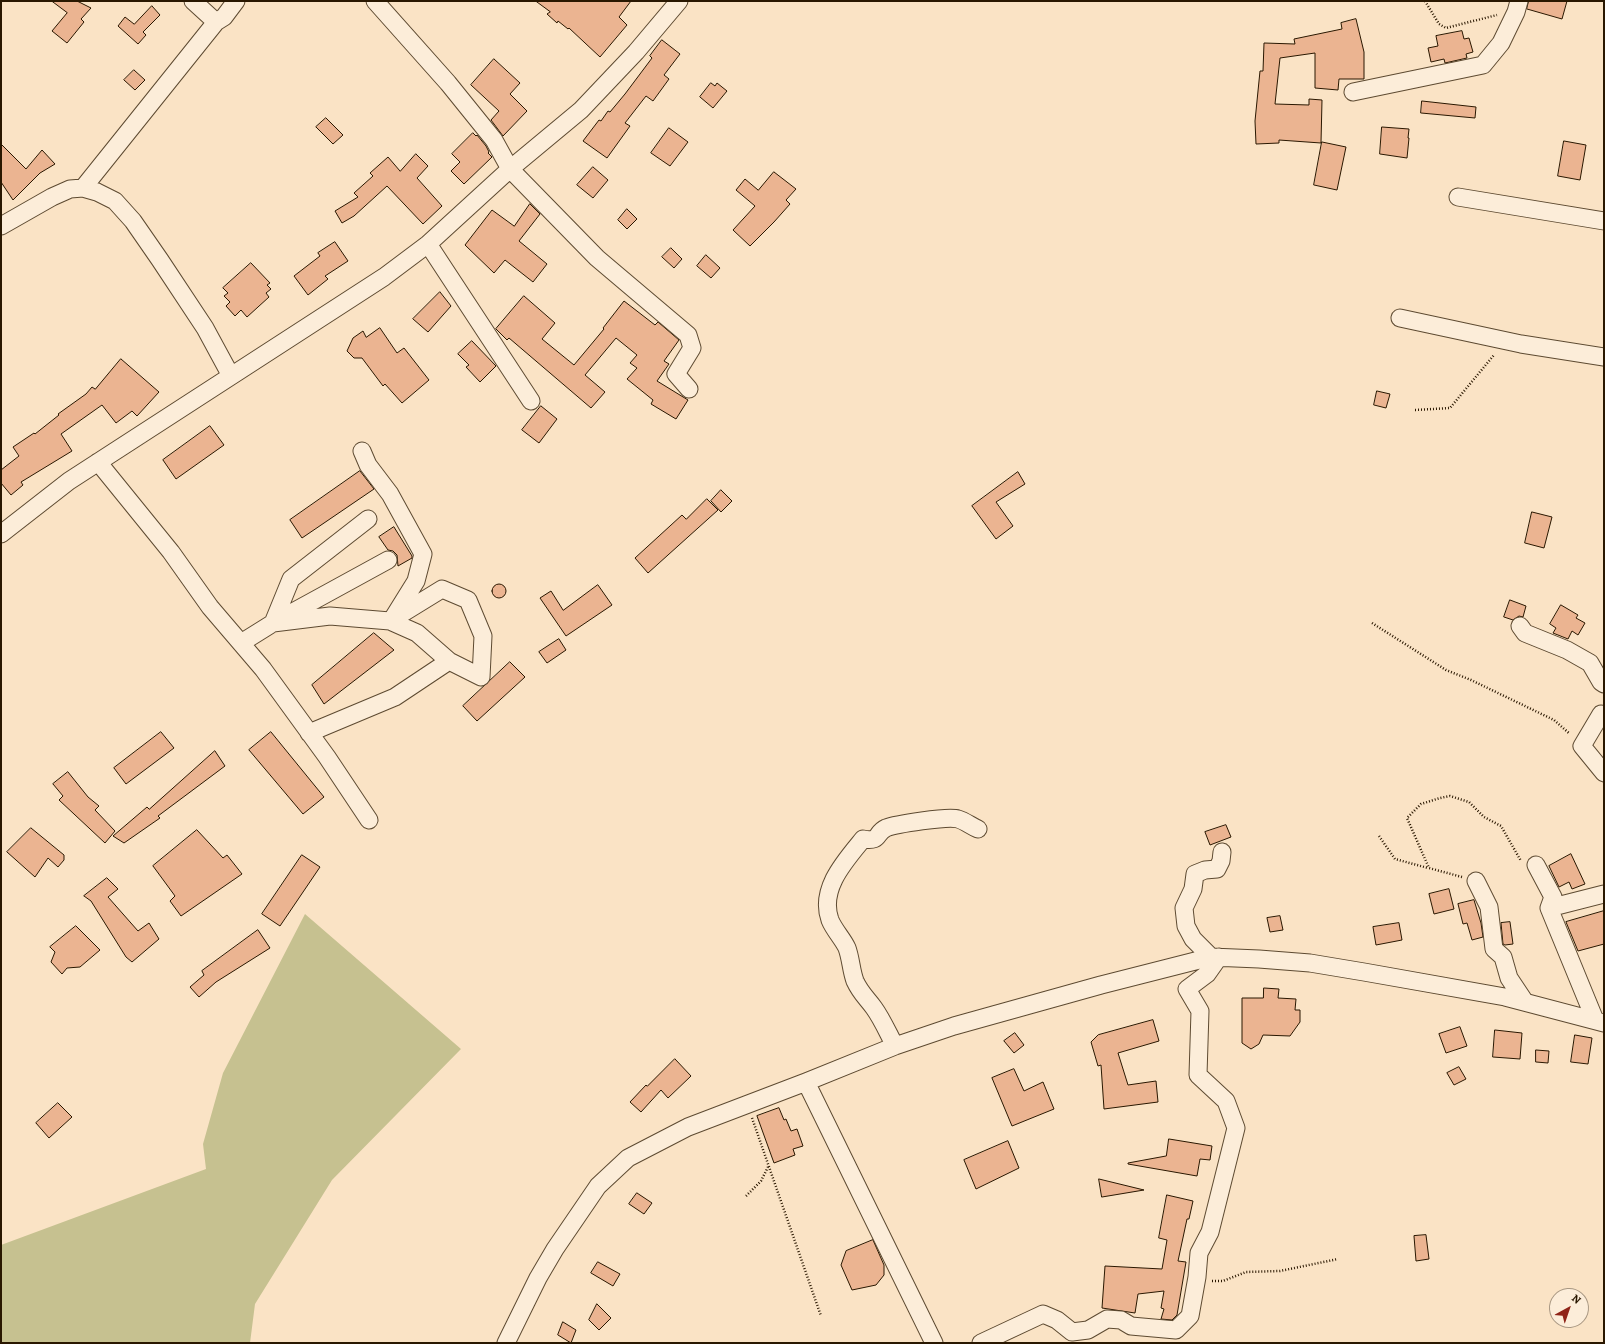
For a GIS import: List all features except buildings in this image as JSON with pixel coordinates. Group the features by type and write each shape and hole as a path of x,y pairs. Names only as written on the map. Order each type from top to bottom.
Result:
{"street":[{"path":"193,1 216,22"},
{"path":"83,188 216,22 224,17 236,1"},
{"path":"374,1 453,89 494,140 510,169 597,258 688,335 692,348 676,374 689,389"},
{"path":"1,534 69,481 384,277 428,244 510,169 581,110 640,47 679,1"},
{"path":"1354,92 1483,65 1501,43 1517,7"},
{"path":"1,226 70,189 83,188 97,192 114,201 133,221 205,328 232,376"},
{"path":"1458,197 1604,221"},
{"path":"428,244 531,401"},
{"path":"1400,318 1499,339 1604,357"},
{"path":"362,451 368,465 390,494 423,554 416,581 390,621"},
{"path":"98,462 171,552 210,607 241,643 309,733 370,820"},
{"path":"273,623 291,579 368,519"},
{"path":"241,643 273,623 388,560"},
{"path":"273,623 330,616 390,621 417,633 449,661 481,677 483,636 468,600 442,589 390,621"},
{"path":"1520,626 1525,633 1568,650 1590,663 1604,684"},
{"path":"309,733 395,697 449,661"},
{"path":"1601,714 1582,746 1604,773"},
{"path":"895,1046 874,1008 863,996 855,980 847,948 837,934 830,920 827,908 831,884 843,864 863,839 871,840 878,837 885,829 921,822 957,819 978,829"},
{"path":"1215,957 1193,939 1186,926 1184,908 1193,889 1195,874 1205,870 1217,870 1221,861 1222,852"},
{"path":"1536,865 1553,898 1549,908 1600,1021"},
{"path":"1476,881 1489,907 1494,949 1503,957 1509,978 1525,1002"},
{"path":"1549,908 1604,894"},
{"path":"1187,989 1208,974 1215,957"},
{"path":"506,1343 538,1278 555,1249 584,1206 609,1174 628,1158 651,1145 688,1128 895,1046 954,1026 1016,1008 1215,957 1310,963 1525,1002 1600,1021"},
{"path":"981,1343 1043,1314 1057,1320 1072,1332 1088,1330 1107,1319 1121,1320 1131,1326 1176,1330 1190,1316 1199,1253 1210,1232 1236,1128 1226,1101 1198,1075 1200,1011 1187,989 1179,965"},
{"path":"806,1082 934,1343"}],"path":[{"path":"1425,1 1439,24 1446,28 1512,12 1517,7"},
{"path":"1415,410 1450,408 1493,357 1499,339"},
{"path":"1372,623 1446,670 1471,680 1554,720 1582,746"},
{"path":"1429,868 1407,818 1421,804 1450,796 1469,802 1484,817 1501,826 1521,861 1536,865"},
{"path":"1379,836 1395,859 1476,881"},
{"path":"748,1104 821,1316"},
{"path":"746,1196 762,1181 769,1167"},
{"path":"1195,1288 1213,1280 1223,1281 1246,1272 1280,1271 1338,1259"}],"shaded area":[{"path":"305,914 461,1049 332,1180 255,1304 250,1343 1,1343 1,1245 206,1169 203,1144 223,1073"}]}
